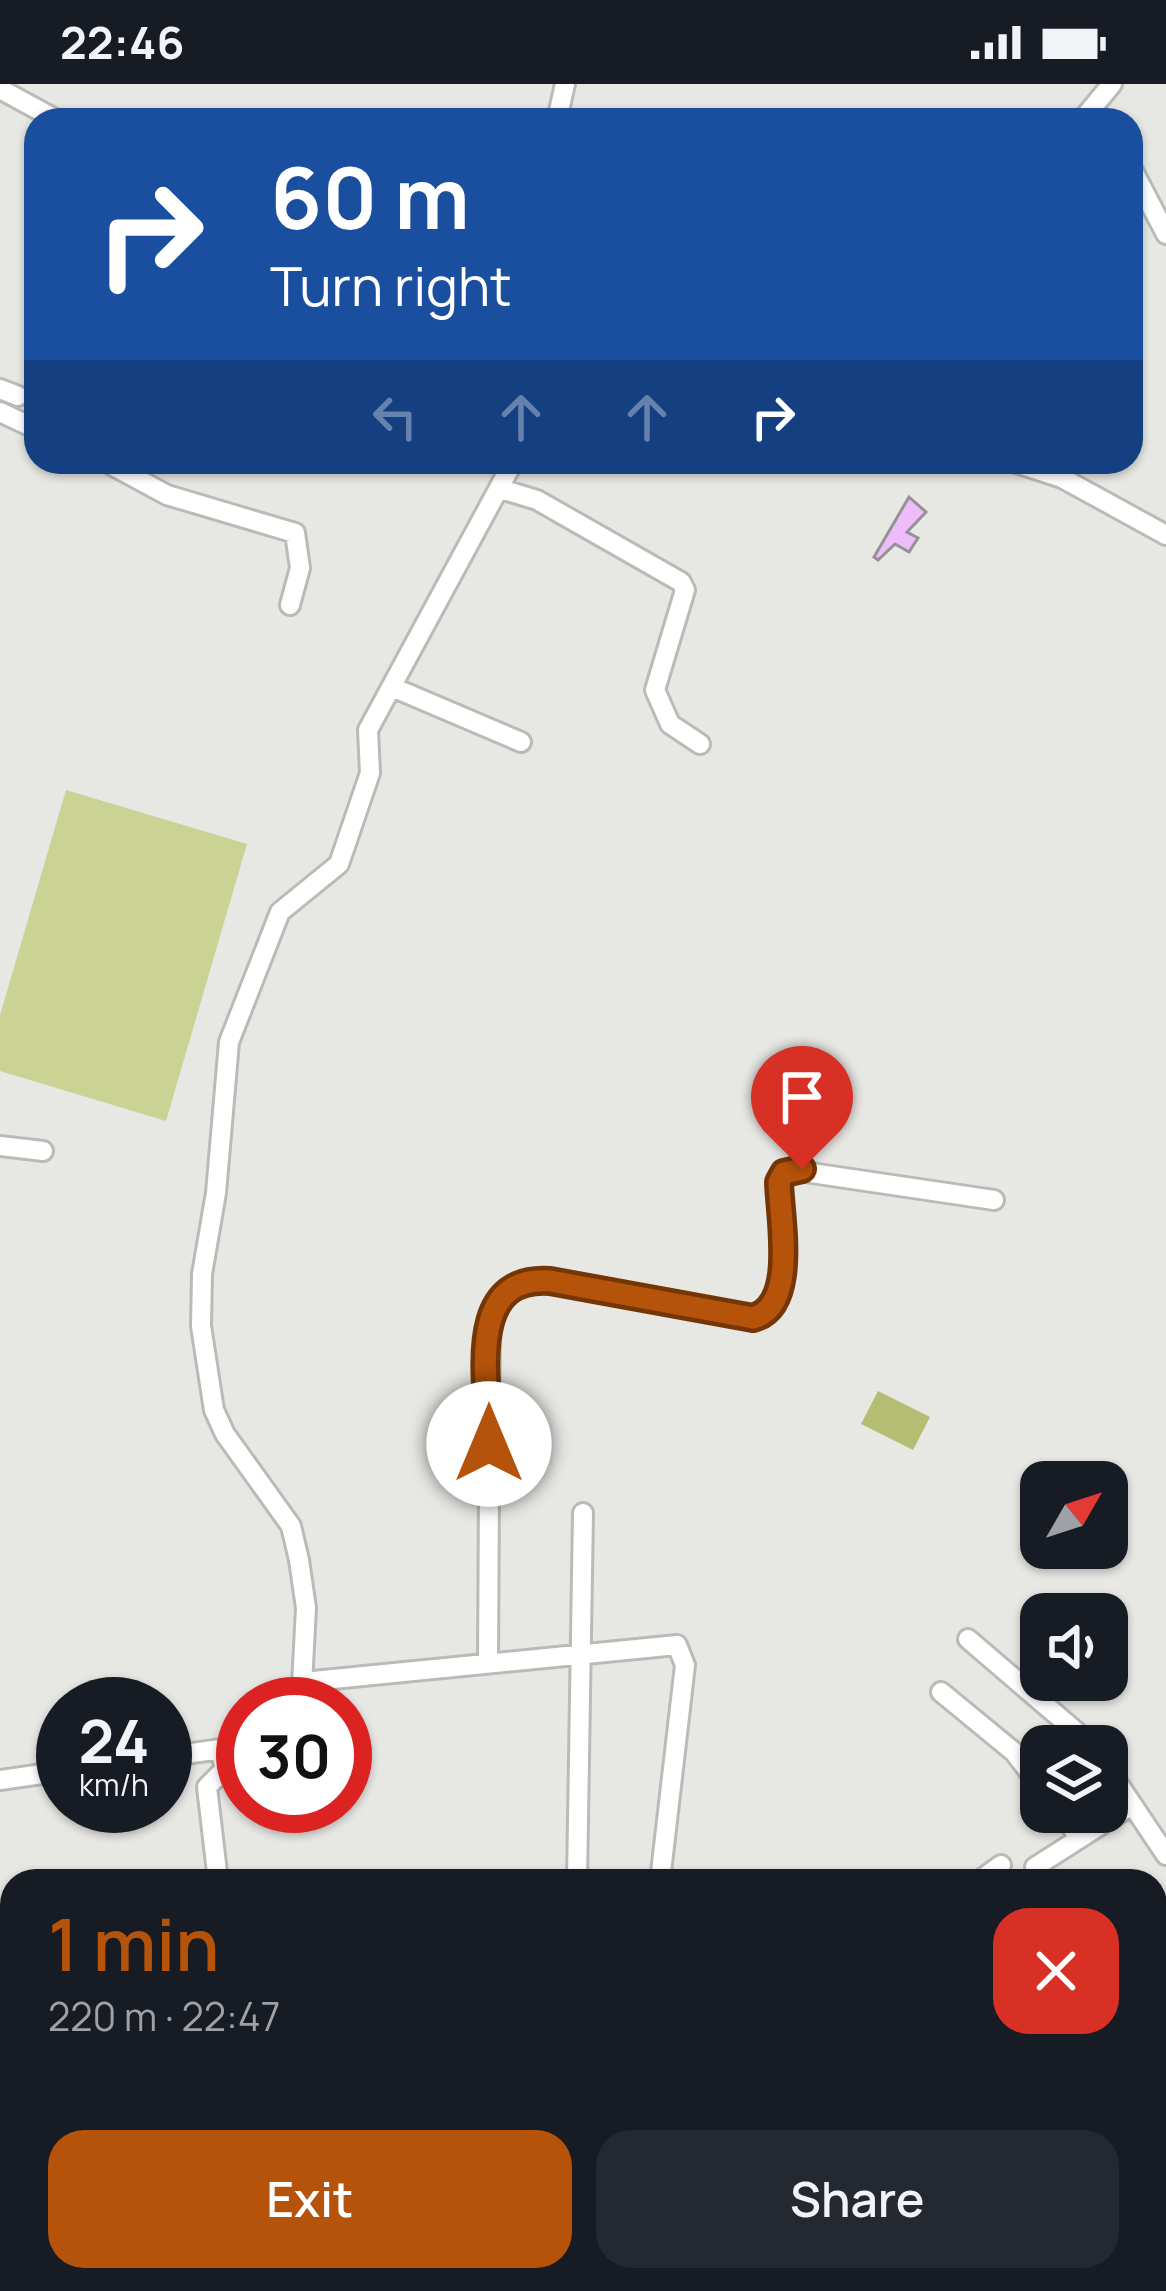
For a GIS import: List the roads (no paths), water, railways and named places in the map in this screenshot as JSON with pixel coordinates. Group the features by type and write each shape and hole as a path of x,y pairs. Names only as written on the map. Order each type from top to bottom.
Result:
{"street":[{"path":"0,89 35,108"},
{"path":"1143,189 1166,234"},
{"path":"128,474 166,495 295,533 300,568 290,605"},
{"path":"303,1677 306,1608 296,1543 273,1496 225,1434 214,1410 201,1326 202,1274 216,1193 223,1064 280,912 339,864 370,773 368,730 508,474"},
{"path":"1050,474 1166,535"},
{"path":"501,489 537,500 681,582 686,590 655,690 658,709 670,724 700,744"},
{"path":"392,687 521,742"},
{"path":"0,1147 43,1151"},
{"path":"488,1663 490,1313 504,1291 533,1280 550,1281 753,1318 764,1315 777,1300 779,1182 791,1170 994,1200"},
{"path":"577,1869 584,1513"},
{"path":"968,1639 1068,1725"},
{"path":"352,1677 672,1643 683,1649 661,1869"},
{"path":"940,1692 1020,1760"},
{"path":"0,1780 36,1775"},
{"path":"216,1780 207,1787 217,1869"},
{"path":"1128,1799 1166,1855"},
{"path":"1037,1869 1132,1805"},
{"path":"1076,1833 1080,1838"},
{"path":"996,1869 1001,1865"}]}
